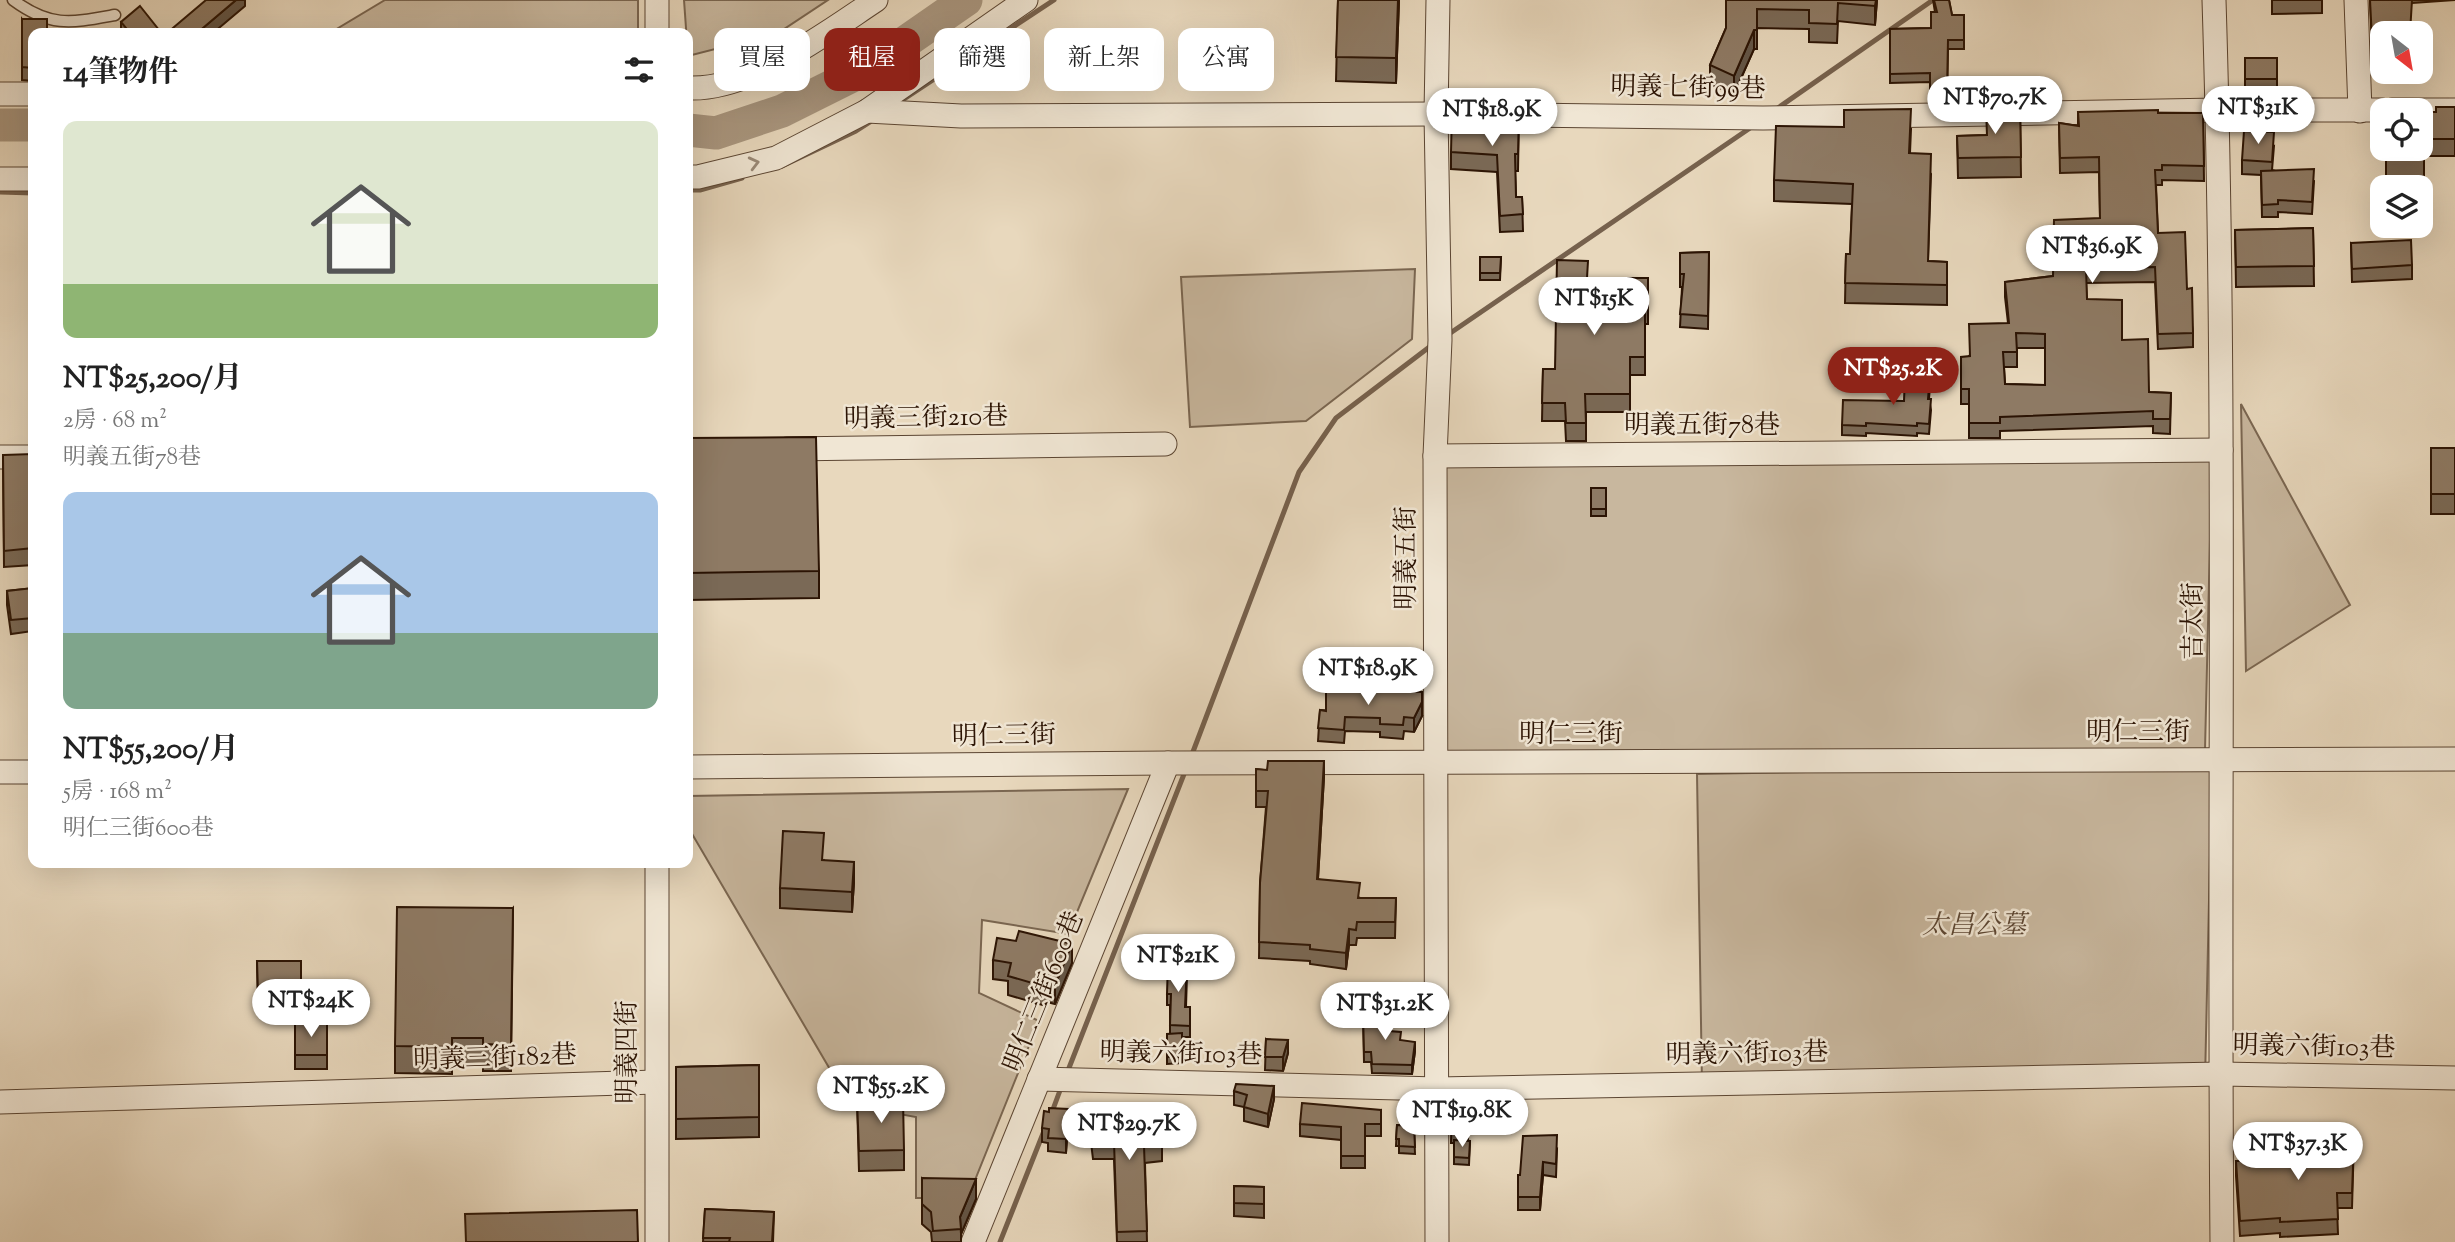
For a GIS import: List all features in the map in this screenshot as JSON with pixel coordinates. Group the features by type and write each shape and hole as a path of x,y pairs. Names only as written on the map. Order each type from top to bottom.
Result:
{"street":[{"path":"657,0 657,28"},
{"path":"693,88 742,79 807,46 876,0"},
{"path":"693,177 776,158 867,111 1027,0"},
{"name":"明義五街","path":"1437,1242 1435,456 1440,340 1436,114 1438,0"},
{"name":"吉太街","path":"2214,0 2218,110 2221,450 2222,1242"},
{"path":"2356,0 2370,104"},
{"path":"0,94 28,94"},
{"name":"明義七街99巷","path":"867,111 961,116 1436,114 1763,118 2218,110 2370,111"},
{"path":"2433,110 2455,110"},
{"path":"0,179 28,179"},
{"name":"明義三街210巷","path":"770,450 1165,444"},
{"name":"明義五街78巷","path":"1435,456 2221,450"},
{"path":"0,457 28,457"},
{"name":"明仁三街","path":"693,767 2455,759"},
{"name":"明仁三街600巷","path":"973,1242 1040,1079 1181,763"},
{"path":"0,772 28,772"},
{"name":"明義四街","path":"657,868 657,1242"},
{"name":"明義六街103巷","path":"1040,1079 1437,1089 2221,1074 2455,1078"},
{"name":"明義三街182巷","path":"0,1102 656,1082"}],"lane":[{"path":"13,0 34,15 69,23 115,15"}],"green space":[{"path":"385,0 638,0 638,28 338,28"},
{"path":"684,0 828,0 786,28 714,28 714,49 693,55 693,28 686,28"},
{"path":"1415,269 1412,339 1306,421 1190,427 1181,277"},
{"path":"2241,404 2350,605 2246,671"},
{"path":"2212,456 2205,750 1443,759 1440,462"},
{"name":"太昌公墓","path":"2212,765 2205,1081 1702,1085 1697,774"},
{"path":"1128,789 1068,934 982,920 979,993 1039,1021 975,1180 933,1198 916,1198 916,1117 861,1107 854,1073 831,1071 693,836 693,796"}],"building":[{"path":"206,0 236,0 203,28 173,28"},
{"path":"1338,0 1398,0 1396,58 1336,57"},
{"path":"1726,0 1876,0 1875,6 1838,3 1837,24 1809,23 1809,10 1757,9 1757,30 1754,30 1734,76 1710,65 1726,28"},
{"path":"1934,0 1949,0 1952,15 1964,15 1964,40 1948,40 1947,92 1930,91 1930,73 1890,74 1890,29 1931,28 1931,12 1937,12"},
{"path":"2370,0 2412,0 2411,21 2371,21"},
{"path":"140,6 157,28 126,28 121,22"},
{"path":"22,19 47,19 47,28 28,28 28,68 22,67"},
{"path":"2245,58 2277,58 2277,79 2245,79"},
{"path":"2020,107 2021,157 1958,158 1957,136 1987,135 1986,108"},
{"path":"2436,107 2455,107 2455,139 2433,139 2433,112 2436,112"},
{"path":"1911,109 1909,153 1931,154 1928,261 1947,262 1947,285 1845,283 1846,254 1850,254 1853,184 1774,180 1776,126 1844,127 1844,110"},
{"path":"2158,110 2158,113 2203,113 2204,166 2162,165 2162,170 2155,170 2158,233 2185,232 2187,289 2192,288 2193,333 2158,334 2155,267 2086,268 2087,299 2122,300 2122,340 2148,339 2149,392 2171,393 2170,419 2153,419 2153,411 2000,417 2000,423 1969,423 1969,389 1961,389 1961,357 1970,356 1969,324 2009,323 2005,282 2053,276 2054,220 2100,218 2099,157 2060,158 2059,123 2079,126 2078,112","holes":["2016,333 2045,334 2045,385 2005,384 2003,352 2017,352"]},
{"path":"1452,111 1519,112 1518,154 1515,154 1516,197 1522,197 1523,214 1500,216 1497,155 1451,152"},
{"path":"2244,131 2274,132 2272,162 2242,160"},
{"path":"2314,169 2312,202 2278,200 2278,204 2262,205 2261,171"},
{"path":"2313,228 2314,266 2236,267 2235,230"},
{"path":"2411,240 2412,265 2352,269 2351,243"},
{"path":"1709,252 1708,316 1680,314 1684,274 1680,274 1680,253"},
{"path":"1480,257 1501,257 1500,273 1480,273"},
{"path":"1557,260 1588,261 1587,278 1648,278 1645,357 1630,357 1630,394 1585,394 1586,423 1566,423 1565,403 1542,403 1543,369 1555,369"},
{"path":"1905,375 1930,376 1929,424 1842,425 1843,400 1904,401"},
{"path":"816,437 819,571 693,573 693,438"},
{"path":"2431,448 2455,448 2455,494 2431,494"},
{"path":"28,454 28,549 4,551 3,455"},
{"path":"1591,488 1606,488 1606,509 1591,509"},
{"path":"28,589 28,618 11,620 7,591"},
{"path":"1326,689 1422,692 1422,702 1414,718 1404,717 1403,725 1380,724 1380,718 1345,717 1344,730 1318,728 1320,710 1326,711"},
{"path":"1268,761 1324,761 1317,879 1360,883 1358,898 1396,898 1395,922 1357,922 1356,930 1349,929 1346,953 1310,949 1310,945 1259,942 1260,883 1268,791 1256,791 1256,769 1267,770"},
{"path":"783,831 824,833 822,860 854,862 852,892 780,888"},
{"path":"397,907 513,908 511,1045 483,1044 483,1038 452,1038 452,1047 395,1046"},
{"path":"1019,931 1072,944 1055,985 1047,983 1046,987 1008,976 1011,963 993,960 997,938 1016,941"},
{"path":"257,961 301,961 301,993 258,993"},
{"path":"1168,962 1187,963 1185,1007 1190,1007 1190,1026 1170,1025"},
{"path":"1363,1013 1389,1014 1389,1031 1401,1032 1400,1040 1415,1042 1412,1065 1372,1064 1371,1052 1364,1052"},
{"path":"295,1023 327,1023 327,1055 295,1055"},
{"path":"1182,1033 1182,1057 1167,1057 1167,1034"},
{"path":"1266,1039 1288,1040 1283,1057 1265,1057"},
{"path":"759,1065 759,1117 676,1119 676,1067"},
{"path":"1236,1084 1274,1086 1268,1114 1244,1107 1247,1095 1234,1091"},
{"path":"903,1099 904,1150 859,1151 857,1100"},
{"path":"1452,1100 1469,1101 1468,1130 1451,1129"},
{"path":"1302,1103 1381,1110 1381,1124 1365,1124 1365,1156 1341,1156 1341,1127 1300,1124"},
{"path":"1049,1108 1068,1109 1066,1139 1048,1138 1049,1129 1042,1128 1044,1111 1049,1112"},
{"path":"1139,1110 1138,1118 1159,1116 1162,1145 1144,1146 1147,1231 1117,1232 1114,1142 1093,1142 1090,1117"},
{"path":"1397,1125 1414,1126 1415,1147 1399,1146 1399,1139 1396,1139"},
{"path":"1557,1135 1556,1164 1543,1162 1540,1197 1518,1197 1523,1136"},
{"path":"2314,1138 2354,1138 2352,1193 2337,1193 2338,1219 2280,1222 2280,1218 2240,1221 2236,1161 2290,1161 2290,1142 2314,1142"},
{"path":"1454,1140 1470,1141 1469,1158 1454,1157"},
{"path":"922,1178 976,1179 960,1217 961,1229 933,1231 931,1212 922,1204"},
{"path":"1234,1186 1264,1187 1264,1204 1234,1203"},
{"path":"705,1209 774,1212 772,1242 729,1242 730,1238 703,1238"},
{"path":"637,1210 638,1242 466,1242 465,1214"}],"waterway":[{"path":"693,131 716,133 782,111 868,68 966,0"},
{"path":"901,101 1054,0"},
{"path":"1775,110 1933,0"},
{"path":"782,166 870,122"},
{"path":"0,125 28,125"},
{"path":"1446,336 1753,126"},
{"path":"693,190 742,178"},
{"path":"0,192 28,193"},
{"path":"1191,757 1299,472 1336,418 1432,345"},
{"path":"1067,1073 1186,769"},
{"path":"1052,1112 1062,1085"},
{"path":"1000,1242 1044,1131"}]}
